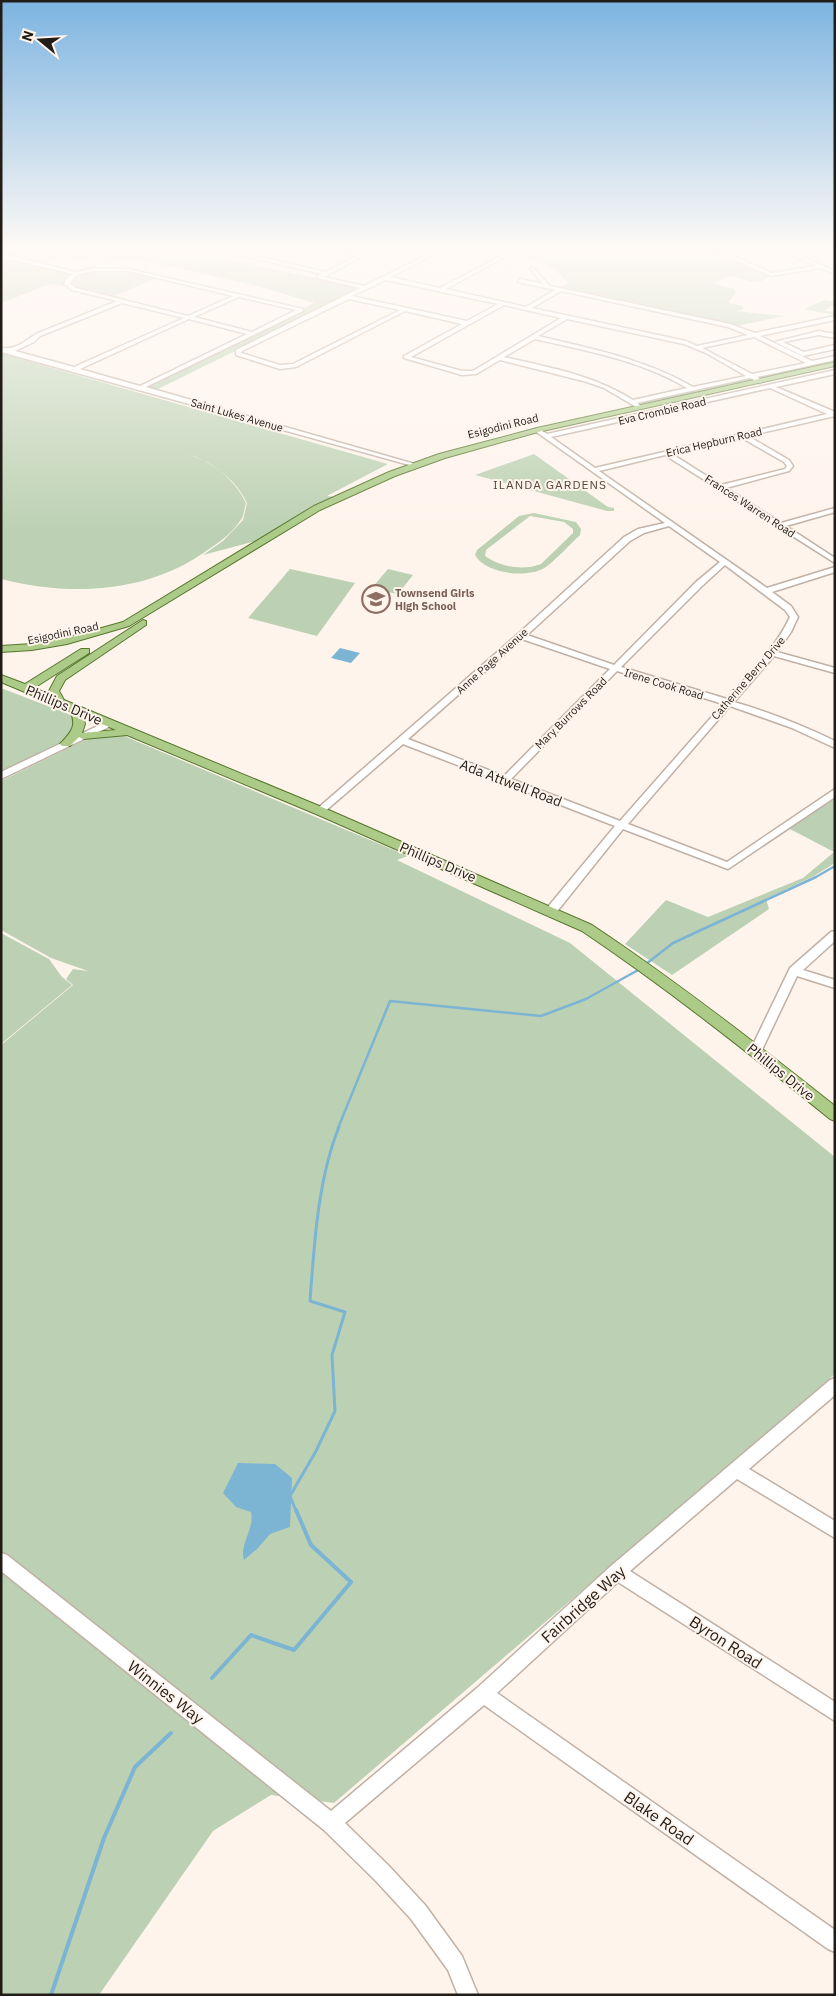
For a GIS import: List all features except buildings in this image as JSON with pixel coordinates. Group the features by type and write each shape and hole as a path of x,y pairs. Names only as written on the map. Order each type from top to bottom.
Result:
{"main road":[{"name":"Esigodini Road","path":"1,649 32,647 67,641 126,624 317,508 416,465 470,447 537,430 835,364"},
{"name":"Esigodini Road","path":"1,654 52,650 109,636 128,628 175,602 202,579"},
{"path":"60,703 54,691 61,678 175,602"},
{"path":"27,688 126,624"},
{"name":"Phillips Drive","path":"1,678 320,812 587,928 626,954 756,1051 835,1115"},
{"path":"66,744 75,735 80,725 80,718 75,710"},
{"path":"84,736 103,733 131,733"}],"street":[{"path":"10,351 25,344"},
{"path":"73,370 130,344"},
{"path":"140,388 233,344"},
{"path":"251,344 239,350 238,354 280,366 294,366 337,344"},
{"path":"429,344 406,357 462,372 478,371 524,344"},
{"path":"563,344 616,356 646,366 662,372 692,389"},
{"path":"687,344 698,347 760,381"},
{"path":"698,347 711,344"},
{"path":"773,344 811,363"},
{"path":"782,344 803,354 835,347"},
{"name":"Saint Lukes Avenue","path":"1,350 416,465"},
{"path":"500,358 592,380 632,402 639,408"},
{"path":"632,402 835,358"},
{"name":"Eva Crombie Road","path":"547,436 835,372"},
{"path":"772,387 834,414"},
{"name":"Erica Hepburn Road","path":"594,470 834,414"},
{"name":"Catherine Berry Drive","path":"537,430 766,591 788,608 794,617 787,632 772,653 620,825 551,911"},
{"path":"720,487 786,470 790,466 787,461 742,435"},
{"name":"Frances Warren Road","path":"665,453 835,561"},
{"path":"781,525 835,510"},
{"name":"Anne Page Avenue","path":"320,812 521,636 627,539 641,531 669,524"},
{"name":"Mary Burrows Road","path":"505,780 699,584 724,562"},
{"path":"766,591 835,569"},
{"name":"Irene Cook Road","path":"521,636 615,669 727,702 805,731 835,745"},
{"path":"772,653 835,671"},
{"path":"1,776 108,724"},
{"name":"Ada Attwell Road","path":"402,740 730,866 835,792"},
{"path":"756,1051 794,971 835,936"},
{"path":"794,971 835,984"},
{"name":"Fairbridge Way","path":"330,1823 484,1694 617,1572 835,1385"},
{"path":"736,1470 835,1530"},
{"name":"Winnies Way","path":"1,1561 330,1823 382,1873 418,1912 455,1963 468,1995"},
{"name":"Byron Road","path":"617,1572 835,1712"},
{"name":"Blake Road","path":"484,1694 835,1942"}],"green space":[{"path":"231,344 249,344 156,390 144,387"},
{"path":"1,354 388,464 327,496 334,497 260,540 203,555 223,541 243,520 247,503 236,486 230,479 221,471 235,485 246,503 242,517 237,525 218,543 186,564 136,583 82,589 28,585 1,579"},
{"path":"751,377 755,380 642,405 638,402"},
{"path":"534,454 608,507 614,508 614,511 607,511 475,475"},
{"path":"534,513 576,522 581,529 580,535 546,567 538,571 508,573 488,567 475,555 477,550 519,516","holes":["530,516 564,522 573,529 573,533 541,564 527,567 512,567 498,563 485,556 486,550"]},
{"path":"290,569 355,583 317,636 248,618"},
{"path":"388,569 413,575 398,594 371,589"},
{"path":"1,688 71,715 76,728 58,746 1,773"},
{"path":"104,735 124,736 408,856 397,860 570,943 835,1157 835,1374 334,1803 271,1795 213,1831 99,1995 1,1995 1,1045 73,985 66,979 73,969 88,971 51,958 1,930 1,781 87,739"},
{"path":"835,795 835,863 814,876 766,899 769,909 672,975 625,944 666,900 708,917 803,878 834,852 788,828"},
{"path":"1,933 49,959 62,977 72,985 1,1044"}],"water":[{"path":"340,648 360,653 351,663 331,658"},
{"path":"238,1463 275,1464 292,1478 290,1527 270,1534 244,1560 244,1548 252,1518 251,1512 236,1507 223,1493"}],"waterway":[{"path":"646,964 673,943 816,877 835,866"},
{"path":"338,1128 390,1001 541,1016 586,999 640,969"},
{"path":"296,1511 290,1496 316,1451 335,1411 332,1355 345,1312 310,1301 318,1212 326,1168 339,1127"},
{"path":"212,1678 251,1635 294,1650 351,1582 311,1545 296,1510"},
{"path":"51,1995 104,1838 135,1767 171,1733"}],"place":[{"name":"Townsend Girls High School","path":"376,599"}],"district":[{"name":"ILANDA GARDENS","path":"550,484"}]}
